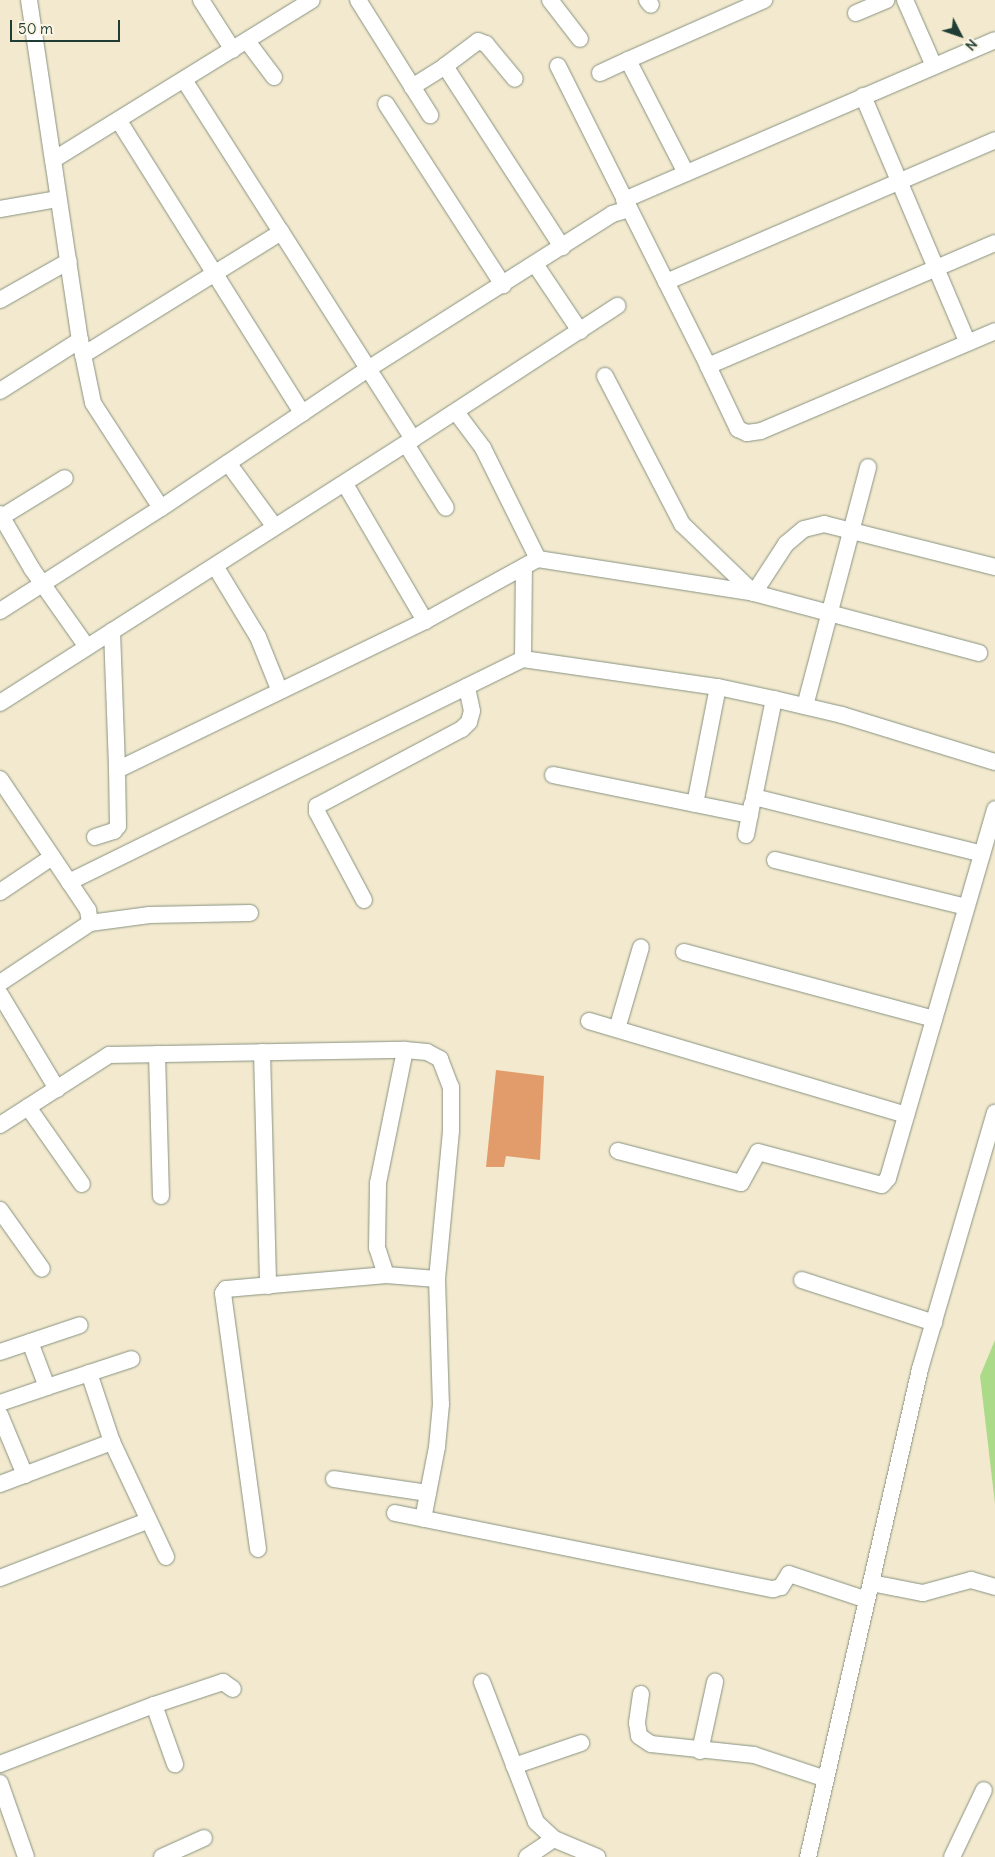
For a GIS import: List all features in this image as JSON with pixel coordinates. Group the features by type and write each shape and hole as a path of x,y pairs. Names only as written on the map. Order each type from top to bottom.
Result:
{"street":[{"path":"29,0 81,348 93,403 98,414 161,508"},
{"path":"201,0 233,50"},
{"path":"53,160 312,0"},
{"path":"358,0 430,115"},
{"path":"550,0 580,39"},
{"path":"600,73 764,0"},
{"path":"856,13 886,0"},
{"path":"905,0 934,66"},
{"path":"0,611 161,508 368,369 503,285 626,204 686,173 995,40"},
{"path":"248,41 274,77"},
{"path":"412,87 445,66 478,41 486,44 515,79"},
{"path":"628,60 686,173"},
{"path":"445,66 562,247"},
{"path":"558,66 738,429 747,433 761,431 995,331"},
{"path":"184,80 368,369 446,508"},
{"path":"863,96 934,269 968,342"},
{"path":"386,104 503,285"},
{"path":"118,121 302,414"},
{"path":"666,282 995,140"},
{"path":"0,209 58,199"},
{"path":"0,390 81,348 214,274 282,232"},
{"path":"708,366 995,243"},
{"path":"0,300 69,262"},
{"path":"535,264 580,331"},
{"path":"0,703 345,484 617,306"},
{"path":"605,376 682,524 754,593"},
{"path":"456,412 483,448 531,563 524,659"},
{"path":"228,463 275,528"},
{"path":"805,706 868,467"},
{"path":"66,478 1,516 42,584 87,647"},
{"path":"345,484 425,621"},
{"path":"754,593 786,544 804,529 824,524 853,529 995,567"},
{"path":"117,770 279,689 425,621 531,563 754,593 979,653"},
{"path":"215,566 258,637 279,689"},
{"path":"94,837 114,831 118,826 112,631"},
{"path":"69,882 524,659 718,687 774,699 805,706 995,762"},
{"path":"364,900 317,812 317,806 462,729 469,722 472,711 467,687"},
{"path":"696,804 718,687"},
{"path":"746,835 774,699"},
{"path":"553,775 750,815"},
{"path":"0,779 4,797 52,857 88,910 90,923"},
{"path":"754,797 982,854"},
{"path":"618,1151 741,1183 755,1154 758,1152 882,1185 888,1178 995,809"},
{"path":"0,892 52,857"},
{"path":"775,860 966,907"},
{"path":"0,983 90,923 149,915 250,914"},
{"path":"617,1030 641,947"},
{"path":"684,952 934,1019"},
{"path":"0,994 57,1089"},
{"path":"589,1021 906,1115"},
{"path":"386,1275 378,1248 378,1183 405,1050"},
{"path":"0,1125 110,1055 405,1050 427,1052 440,1059 451,1087 451,1131 437,1280 441,1404 423,1519"},
{"path":"262,1052 268,1286"},
{"path":"157,1054 161,1196"},
{"path":"28,1107 82,1184"},
{"path":"808,1857 871,1583 934,1323 995,1113"},
{"path":"0,1210 42,1269"},
{"path":"258,1549 223,1293 226,1290 386,1275 437,1280"},
{"path":"802,1280 934,1323"},
{"path":"0,1352 80,1325"},
{"path":"30,1342 47,1387"},
{"path":"0,1403 132,1359"},
{"path":"89,1373 112,1442 147,1520 166,1556"},
{"path":"0,1415 25,1475"},
{"path":"0,1484 112,1442"},
{"path":"334,1479 428,1493"},
{"path":"395,1513 773,1589 781,1587 789,1574 867,1600"},
{"path":"0,1578 147,1520"},
{"path":"871,1583 923,1594 971,1580 995,1587"},
{"path":"0,1764 154,1705 223,1682 233,1689"},
{"path":"482,1682 536,1822 554,1840 598,1857"},
{"path":"700,1751 715,1682"},
{"path":"641,1694 637,1723 640,1736 651,1744 700,1751 754,1755 826,1779"},
{"path":"154,1705 176,1764"},
{"path":"514,1766 581,1743"},
{"path":"0,1783 26,1857"},
{"path":"952,1857 984,1790"},
{"path":"162,1857 204,1838"},
{"path":"527,1857 554,1840"}],"green space":[{"path":"995,1340 995,1504 980,1376"}],"building":[{"path":"496,1070 544,1076 540,1160 506,1156 504,1167 486,1167"}]}
